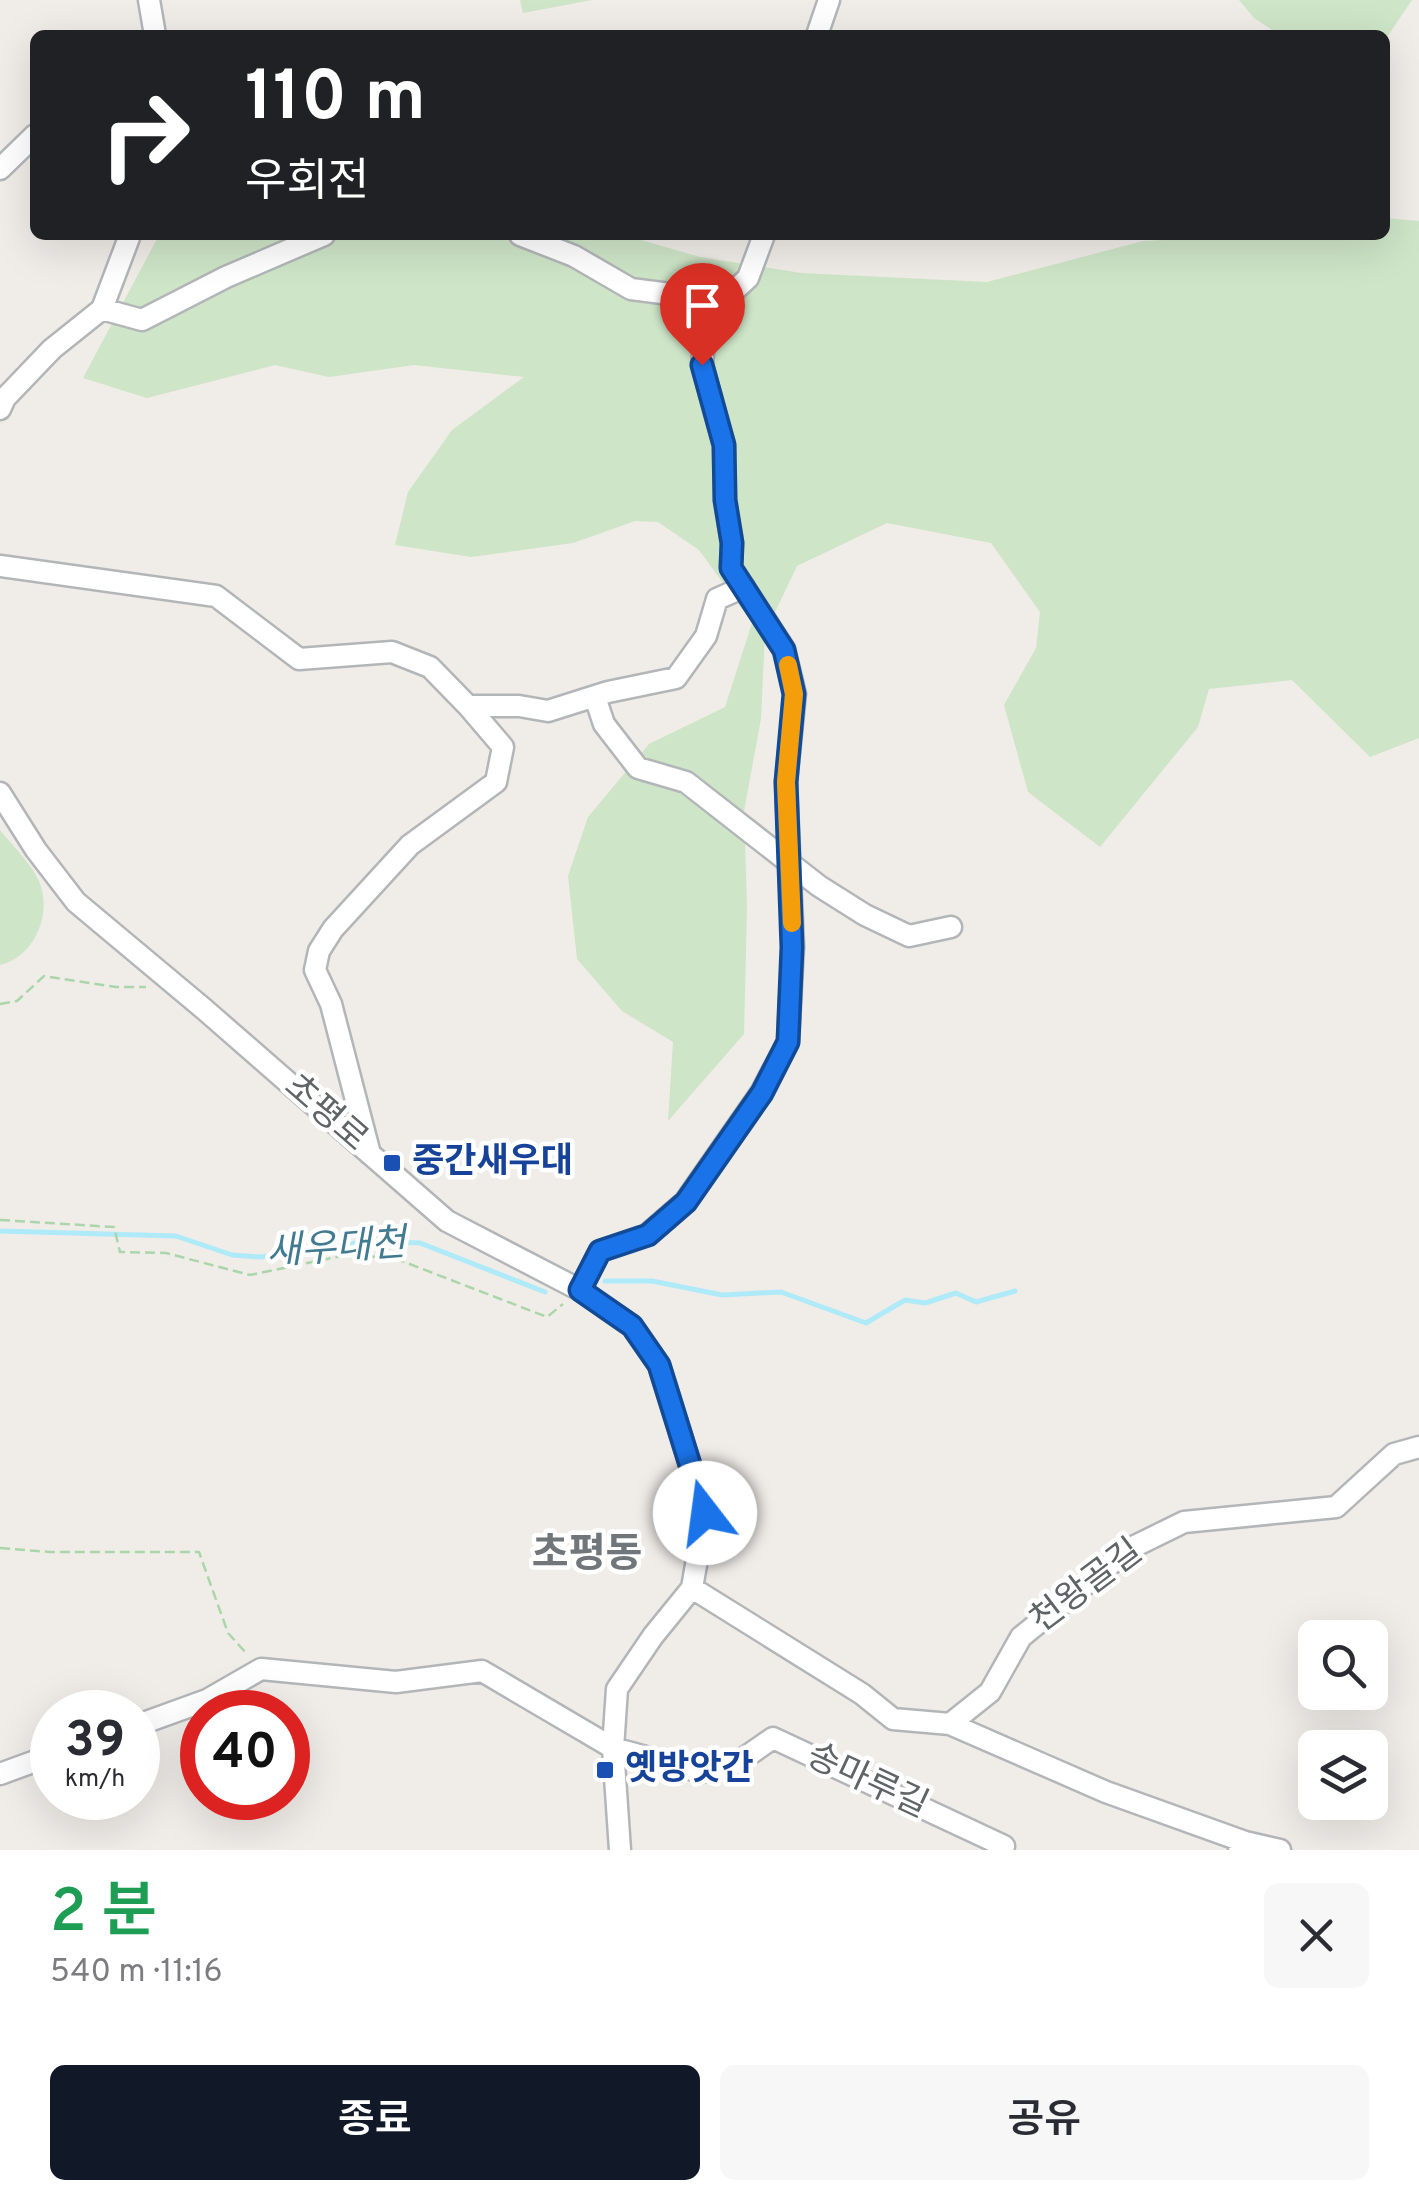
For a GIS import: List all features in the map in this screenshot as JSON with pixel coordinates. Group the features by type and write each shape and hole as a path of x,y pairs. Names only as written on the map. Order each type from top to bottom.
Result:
{"street":[{"path":"149,0 154,30"},
{"path":"819,30 829,0"},
{"path":"0,168 30,140"},
{"path":"0,410 4,398 52,349 102,309 128,240"},
{"path":"102,309 142,320 226,276 312,240"},
{"path":"533,240 574,256 632,289 692,297 735,290 748,278 762,240"},
{"path":"580,1290 600,1251 648,1235 686,1202 762,1093 788,1042 792,947 786,782 794,694 784,650 731,568 724,445 702,365 708,295"},
{"path":"0,566 216,596 300,660 392,652 430,667 503,747 496,782 410,845 333,929 319,951 315,970 331,1004 370,1154"},
{"path":"468,706 519,706 548,711 676,678 706,636 716,600 744,587"},
{"path":"595,696 604,724 638,768 686,782 819,886 909,936 951,927"},
{"name":"초평로","path":"0,792 36,850 76,902 204,1008 447,1221 580,1290 632,1326 659,1365 705,1513 692,1588 653,1636 618,1689 613,1748 620,1850"},
{"name":"천왕골길","path":"950,1724 990,1692 1021,1637 1128,1549 1184,1522 1336,1507 1394,1454 1419,1447"},
{"path":"692,1588 862,1694 893,1719 950,1724 1242,1846 1280,1850"},
{"path":"160,1717 207,1700 261,1669 396,1682 482,1671 613,1748"},
{"name":"송마루길","path":"613,1748 701,1772 737,1762 774,1738 1004,1846 1002,1850"},
{"path":"0,1774 30,1763"}],"path":[{"path":"0,1004 17,1001 44,976 116,988 147,987"},
{"path":"0,1220 114,1227 120,1252 166,1253 250,1274 346,1255 394,1258 547,1317 580,1290"},
{"path":"0,1548 199,1552 228,1634 261,1669"}],"green space":[{"path":"520,0 592,0 523,13"},
{"path":"1239,0 1412,0 1390,33 1272,30 1254,18"},
{"path":"1390,218 1419,221 1419,738 1370,757 1292,680 1209,689 1198,727 1100,847 1028,792 1004,705 1036,648 1040,612 991,543 887,523 797,566 765,633 761,719 744,811 744,1034 668,1121 673,1042 622,1011 577,959 568,876 588,817 649,744 725,707 752,623 699,550 658,522 635,521 573,543 471,557 395,545 408,492 452,430 524,377 414,365 329,377 275,365 147,398 83,378 156,240 641,240 700,257 801,273 987,282 1143,241 1390,240"},
{"path":"0,830 36,874 44,907 31,944 0,965"}],"waterway":[{"name":"새우대천","path":"0,1231 176,1236 232,1255 261,1257 371,1241 420,1243 545,1292"},
{"name":"새우대천","path":"605,1281 652,1281 722,1295 781,1292 866,1323 905,1300 925,1303 956,1293 976,1302 1015,1291"}],"slow traffic":[{"path":"788,665 794,694 786,782 792,923"}],"place":[{"name":"중간새우대","path":"392,1163"},
{"name":"옛방앗간","path":"605,1770"}],"district":[{"name":"초평동","path":"587,1556"}],"route":[{"path":"702,365 724,445 731,568 784,650 794,694 786,782 792,947 788,1042 762,1093 686,1202 648,1235 600,1251 580,1290 632,1326 659,1365 705,1513"}]}
